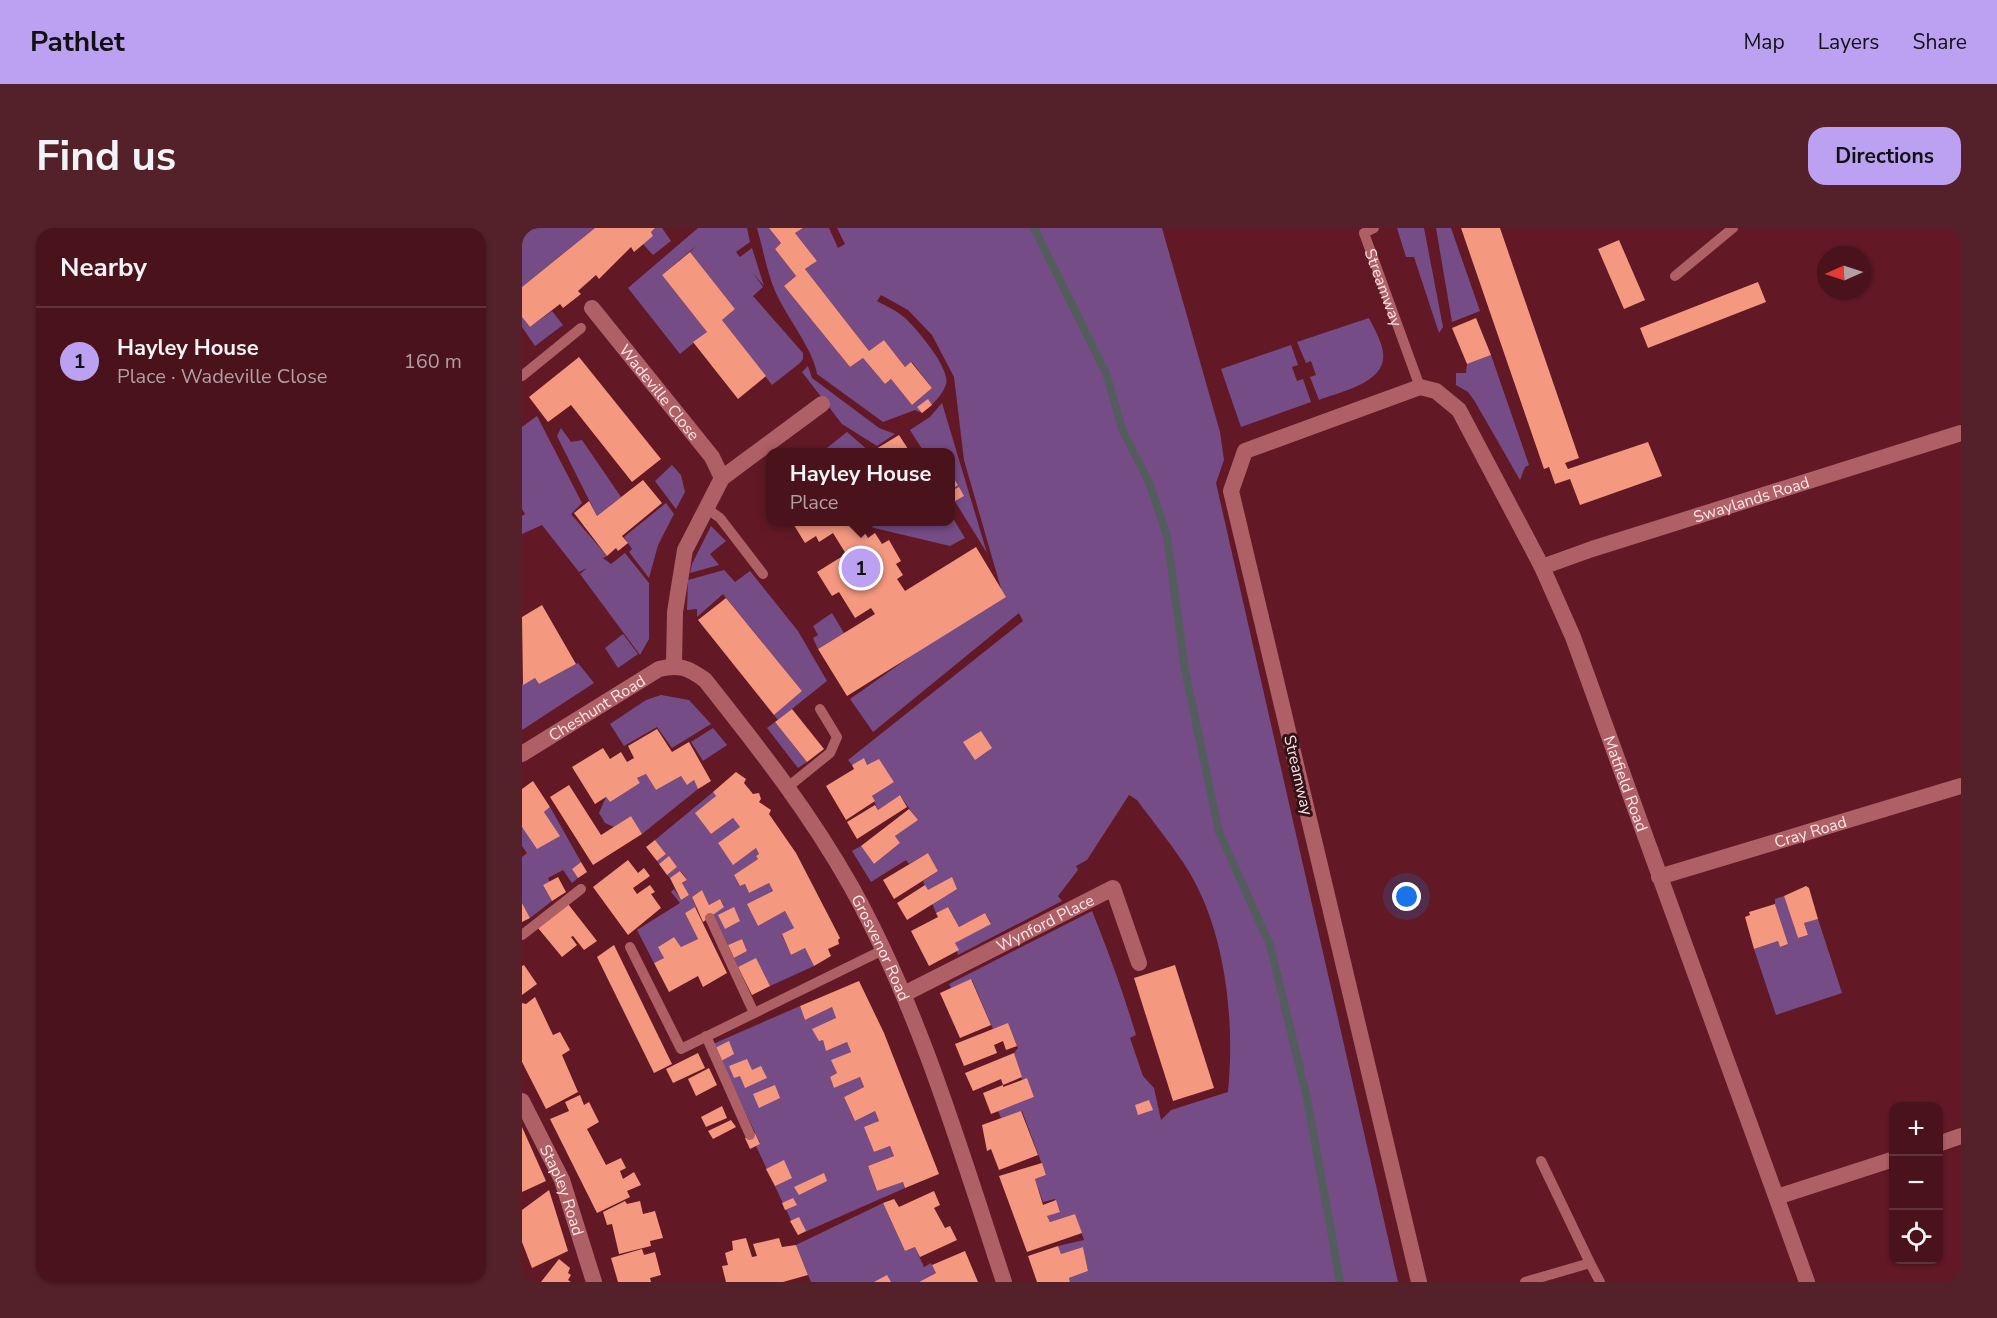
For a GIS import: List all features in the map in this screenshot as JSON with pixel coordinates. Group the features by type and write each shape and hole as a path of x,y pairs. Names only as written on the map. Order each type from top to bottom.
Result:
{"street":[{"name":"Wadeville Close","path":"592,308 712,457 722,478"},
{"name":"Matfield Road","path":"1428,389 1459,410 1542,567 1573,637 1807,1282"},
{"name":"Streamway","path":"1419,1282 1231,491 1245,451 1428,389"},
{"path":"674,665 675,612 685,550 722,478 822,404"},
{"name":"Swaylands Road","path":"1542,567 1961,433"},
{"name":"Cheshunt Road","path":"522,754 659,669 674,665"},
{"name":"Grosvenor Road","path":"674,665 688,668 705,680 789,786 851,888 904,994 1005,1282"},
{"name":"Cray Road","path":"1659,877 1961,786"},
{"name":"Wynford Place","path":"904,994 1113,888 1139,963"},
{"name":"Stapley Road","path":"522,1101 562,1180 594,1282"},
{"path":"1943,1142 1961,1136"},
{"path":"1777,1197 1889,1160"}],"lane":[{"name":"Streamway","path":"1374,228 1364,233 1428,389"},
{"path":"1675,276 1733,228"},
{"path":"522,376 581,328"},
{"path":"706,508 720,518 763,574"},
{"path":"789,786 830,753 834,746 837,737 820,710"},
{"path":"522,935 581,889"},
{"path":"710,918 754,1013"},
{"path":"630,947 681,1048 883,950"},
{"path":"706,1036 750,1135"},
{"path":"1541,1161 1600,1282"},
{"path":"1525,1282 1590,1263"}],"shaded area":[{"path":"522,228 595,228 522,287"},
{"path":"655,228 662,228 671,241 653,255 643,244 653,236 651,232"},
{"path":"698,228 747,228 750,242 736,252 740,257 752,248 764,286 753,273 763,287 753,296 803,353 800,363 772,385 722,320 735,309 690,252 696,246 662,275 707,332 680,354 628,288"},
{"path":"757,228 769,228 781,243 775,249 796,276 784,286 850,367 863,358 885,384 891,379 912,405 932,388 912,362 905,367 884,340 869,351 805,269 817,261 795,233 803,228 829,228 838,248 845,244 837,228 1162,228 1220,432 1224,460 1216,483 1398,1282 1070,1282 1069,1278 1088,1271 1083,1247 1061,1254 1058,1246 1084,1240 1075,1214 1050,1222 1047,1216 1060,1211 1055,1199 1043,1202 1035,1179 1046,1175 1022,1111 1001,1118 998,1111 1034,1097 1027,1079 1022,1080 1014,1053 1018,1048 1008,1024 993,1029 972,980 951,988 949,984 1092,911 1116,973 1136,1035 1130,1038 1143,1076 1154,1088 1161,1120 1171,1110 1228,1092 1230,1036 1228,1007 1225,978 1211,921 1201,894 1188,870 1137,800 1129,795 1087,860 1076,866 1078,870 1058,896 1062,901 958,955 955,943 991,923 985,913 959,927 948,907 936,913 923,881 938,871 928,853 909,864 906,860 871,882 852,851 861,846 874,864 900,843 895,836 917,820 900,795 878,810 872,796 894,782 879,760 867,765 864,759 852,765 848,760 1023,621 1019,613 873,732 850,699 1002,592 964,460 954,377 932,335 908,310 881,295 877,301 899,313 910,323 932,349 946,377 946,384 942,392 922,413 915,410 883,422 817,374 811,355 775,291"},
{"path":"1397,228 1424,228 1443,327 1439,333 1414,257 1406,257"},
{"path":"1436,228 1451,228 1480,311 1452,322"},
{"path":"552,311 563,325 535,346 522,327 522,317 530,327"},
{"path":"1369,318 1383,353 1378,372 1360,385 1319,400 1310,377 1316,375 1311,361 1306,363 1297,342"},
{"path":"1291,345 1298,365 1292,367 1297,381 1303,379 1311,402 1241,427 1221,369"},
{"path":"1491,355 1529,465 1525,467 1520,480 1474,400 1468,392 1456,385 1456,373 1466,373 1467,364"},
{"path":"808,366 812,378 879,428 895,434 877,446 842,424 802,372"},
{"path":"942,403 987,553 955,501 955,448 921,448 910,430 930,417"},
{"path":"537,416 582,503 571,514 607,556 603,558 611,564 625,553 649,583 649,639 640,655 580,574 587,568 579,572 542,525 522,534 522,516 525,514 522,509 522,427"},
{"path":"561,428 571,442 582,440 621,497 597,516 557,436"},
{"path":"847,432 865,448 827,448"},
{"path":"672,465 681,475 685,492 676,509 655,481"},
{"path":"666,503 674,514 658,545 649,578 629,552 632,549 624,537"},
{"path":"955,522 965,538 950,546 866,526 955,526"},
{"path":"711,526 726,541 710,554 719,565 690,573 692,564"},
{"path":"724,570 735,582 750,571 798,631 827,681 778,720 774,715 802,691 723,594 697,617 697,609 687,610 688,580"},
{"path":"832,613 844,633 818,649 813,638 818,635 813,626"},
{"path":"623,634 638,654 618,668 605,648"},
{"path":"578,663 594,683 522,730 522,684 535,678 539,684"},
{"path":"661,695 689,700 711,724 672,748 657,727 624,746 610,724 646,700"},
{"path":"775,722 807,762 798,768 767,728"},
{"path":"713,728 727,745 703,761 691,742"},
{"path":"646,774 656,790 681,776 687,785 694,780 698,789 642,834 631,816 614,827 605,823 599,813 606,797 610,802 640,783 637,778"},
{"path":"713,792 716,796 696,814 711,834 733,818 740,827 718,843 733,864 756,848 759,854 756,856 758,859 734,875 740,886 745,884 749,893 769,883 773,891 748,904 758,926 785,911 794,928 782,935 791,955 805,948 814,966 770,986 756,959 738,967 734,958 747,951 742,939 728,945 713,913 724,906 720,899 709,905 702,890 692,897 696,907 685,913 698,939 681,947 674,937 659,946 664,958 654,963 637,930 680,903 671,892 674,889 681,900 689,895 682,884 687,880 681,871 670,878 667,875 677,867 669,857 659,864 657,861 666,854 655,840"},
{"path":"550,807 581,862 572,869 578,878 572,883 563,870 548,878 550,882 543,885 552,901 530,918 522,903 522,857 527,853 522,846 522,827 559,835 544,812"},
{"path":"1784,896 1798,938 1808,935 1804,923 1818,919 1842,993 1776,1015 1754,949 1778,941 1780,947 1788,944 1775,904 1775,899"},
{"path":"800,1006 805,1020 832,1007 836,1018 823,1040 826,1051 847,1042 851,1052 832,1060 837,1073 830,1077 834,1088 860,1077 864,1087 844,1097 855,1121 875,1111 879,1121 865,1128 874,1152 890,1146 894,1156 868,1166 877,1191 903,1182 905,1188 798,1235 756,1146 760,1143 713,1044"},
{"path":"883,1203 905,1251 915,1247 924,1267 931,1263 936,1273 919,1282 811,1282 796,1245"}],"building":[{"path":"595,228 655,228 651,232 653,236 634,252 631,247 599,279 596,275 578,291 581,294 563,308 560,304 530,327 522,317 522,287"},
{"path":"769,228 803,228 795,233 817,261 805,269 869,351 884,340 905,367 911,362 932,388 912,405 891,379 885,384 863,358 850,367 784,286 796,276 775,249 781,243"},
{"path":"1461,228 1500,228 1579,458 1565,463 1568,469 1648,442 1662,476 1580,505 1570,479 1555,484 1549,467 1544,469"},
{"path":"1619,240 1645,300 1624,309 1598,249"},
{"path":"690,252 735,309 722,320 766,376 738,399 693,342 707,332 662,275"},
{"path":"1758,282 1766,302 1648,348 1640,328"},
{"path":"1476,318 1491,355 1467,364 1452,328"},
{"path":"579,357 661,459 632,482 571,405 548,422 529,397"},
{"path":"928,399 932,405 922,413 917,407"},
{"path":"899,435 907,448 878,448"},
{"path":"643,480 662,503 622,536 628,543 618,551 616,548 607,556 574,513 589,501 597,516"},
{"path":"959,487 964,496 955,501 955,489"},
{"path":"794,526 860,526 868,538 875,533 882,544 889,540 901,561 896,564 903,575 897,579 905,591 976,547 1006,597 847,696 818,649 875,614 871,608 855,618 839,592 832,596 817,572 846,554 833,533 819,542 816,536 805,543"},
{"path":"726,598 802,691 774,715 698,620"},
{"path":"542,605 576,664 539,684 535,678 523,685 522,617"},
{"path":"792,709 824,749 807,762 775,722"},
{"path":"657,729 672,752 689,742 711,781 698,789 694,780 687,785 681,776 656,790 646,774 637,778 640,783 610,802 606,797 595,804 572,767 603,748 610,759 621,752 627,762 634,758 628,746"},
{"path":"981,731 992,748 975,760 963,742"},
{"path":"864,758 867,765 879,759 894,782 872,796 875,801 846,820 826,786 854,769 852,765"},
{"path":"736,772 746,779 744,783 753,794 759,793 761,799 759,802 771,810 769,814 796,853 840,938 839,944 828,949 831,956 814,966 805,948 791,955 782,934 794,928 785,911 758,926 747,904 773,891 769,883 749,893 745,884 740,886 734,875 758,859 756,856 759,854 756,848 733,865 718,843 740,827 733,818 711,834 695,813 716,796 713,792"},
{"path":"533,781 550,807 544,812 560,836 537,849 522,827 522,789"},
{"path":"569,785 601,835 631,816 642,834 593,865 550,797"},
{"path":"900,795 907,807 857,839 847,822 875,805 878,810"},
{"path":"909,809 918,820 895,836 900,843 874,864 861,846"},
{"path":"655,840 666,854 657,861 646,847"},
{"path":"928,853 938,871 894,899 883,880"},
{"path":"669,856 677,867 667,875 659,864"},
{"path":"628,860 638,873 644,868 650,876 633,888 637,894 650,885 655,892 651,894 661,908 628,935 593,887"},
{"path":"581,862 587,872 578,878 572,869"},
{"path":"680,871 687,880 682,883 689,895 681,900 670,878"},
{"path":"558,877 566,892 552,901 543,885"},
{"path":"952,877 957,889 907,920 897,903 925,885 928,890"},
{"path":"1806,886 1809,888 1818,919 1804,923 1808,935 1798,938 1784,896"},
{"path":"702,890 709,905 720,899 724,907 703,922 692,897"},
{"path":"522,903 530,918 522,922"},
{"path":"568,904 597,941 584,950 573,936 571,937 577,945 562,957 538,928"},
{"path":"1775,904 1788,944 1780,947 1778,941 1754,949 1745,917 1750,915 1749,912"},
{"path":"695,907 727,973 703,987 698,976 669,992 654,963 664,958 658,947 674,937 681,947 698,939 685,913"},
{"path":"734,907 740,921 725,929 718,915"},
{"path":"948,907 959,927 985,913 991,924 955,943 959,950 929,966 911,931 938,917 936,913"},
{"path":"742,939 747,951 734,958 728,945"},
{"path":"614,945 672,1064 654,1073 597,957"},
{"path":"756,958 770,986 752,995 738,967"},
{"path":"524,965 537,984 522,995 522,966"},
{"path":"1175,965 1214,1088 1173,1101 1134,978"},
{"path":"971,979 991,1025 960,1038 940,993"},
{"path":"859,981 884,1033 939,1174 905,1188 903,1182 877,1191 868,1166 894,1156 890,1146 874,1152 864,1127 879,1121 875,1111 855,1121 844,1097 864,1087 860,1077 834,1088 830,1077 837,1073 831,1060 851,1052 847,1042 826,1051 823,1040 819,1041 812,1029 836,1018 832,1007 805,1020 800,1006"},
{"path":"535,997 553,1035 560,1032 570,1050 562,1055 578,1092 546,1109 522,1062 522,1003 526,1004"},
{"path":"1008,1023 1017,1046 1006,1050 1003,1041 994,1045 997,1053 964,1066 955,1044"},
{"path":"729,1041 734,1054 721,1061 715,1048"},
{"path":"698,1053 705,1068 673,1083 666,1069"},
{"path":"1014,1053 1022,1077 1003,1085 1001,1079 973,1091 965,1073"},
{"path":"747,1059 752,1070 761,1066 767,1078 745,1088 740,1076 734,1078 729,1066"},
{"path":"709,1068 717,1085 696,1096 688,1079"},
{"path":"1027,1078 1034,1097 991,1114 983,1093 1003,1085 1003,1087"},
{"path":"775,1085 780,1098 759,1108 753,1094"},
{"path":"580,1095 584,1105 589,1102 599,1122 587,1129 606,1165 621,1158 626,1168 620,1171 623,1179 634,1172 641,1185 627,1191 630,1197 597,1213 550,1119 569,1111 565,1102"},
{"path":"1149,1100 1153,1110 1138,1115 1135,1105"},
{"path":"722,1106 727,1118 706,1127 701,1117"},
{"path":"1021,1111 1038,1155 999,1170 991,1149 987,1151 982,1125"},
{"path":"731,1120 736,1127 713,1139 708,1131"},
{"path":"522,1127 546,1181 522,1192"},
{"path":"755,1133 760,1144 750,1149 745,1138"},
{"path":"784,1160 792,1178 775,1186 766,1169"},
{"path":"1042,1163 1046,1175 1035,1179 1043,1205 1056,1200 1060,1212 1047,1216 1050,1222 1075,1214 1082,1233 1027,1252 999,1176"},
{"path":"824,1173 827,1181 799,1195 794,1187"},
{"path":"549,1190 568,1251 532,1268 522,1242 522,1210"},
{"path":"934,1191 940,1205 934,1208 945,1228 950,1226 957,1240 920,1257 915,1247 905,1251 883,1203 894,1199 899,1207"},
{"path":"793,1198 797,1205 785,1210 782,1203"},
{"path":"625,1201 627,1204 640,1201 643,1214 655,1211 663,1238 650,1241 651,1246 619,1254 612,1224 607,1225 603,1212"},
{"path":"799,1217 806,1231 798,1235 790,1221"},
{"path":"746,1238 752,1257 757,1256 753,1244 779,1238 782,1247 796,1245 808,1275 783,1282 726,1282 722,1266 728,1265 725,1253 733,1250 732,1241"},
{"path":"1058,1246 1061,1254 1083,1247 1088,1271 1069,1278 1070,1282 1037,1282 1028,1256"},
{"path":"642,1249 644,1255 655,1252 661,1275 650,1278 651,1282 618,1282 611,1258"},
{"path":"965,1251 978,1282 919,1282 936,1273 932,1265"},
{"path":"559,1259 570,1268 568,1273 571,1275 568,1280 571,1282 541,1282"},
{"path":"887,1275 891,1282 874,1282"}],"waterway":[{"path":"1034,228 1106,373 1122,429 1149,482 1167,536 1185,670 1219,832 1270,945 1307,1098 1340,1282"}],"place":[{"name":"Hayley House","path":"861,568"}]}
